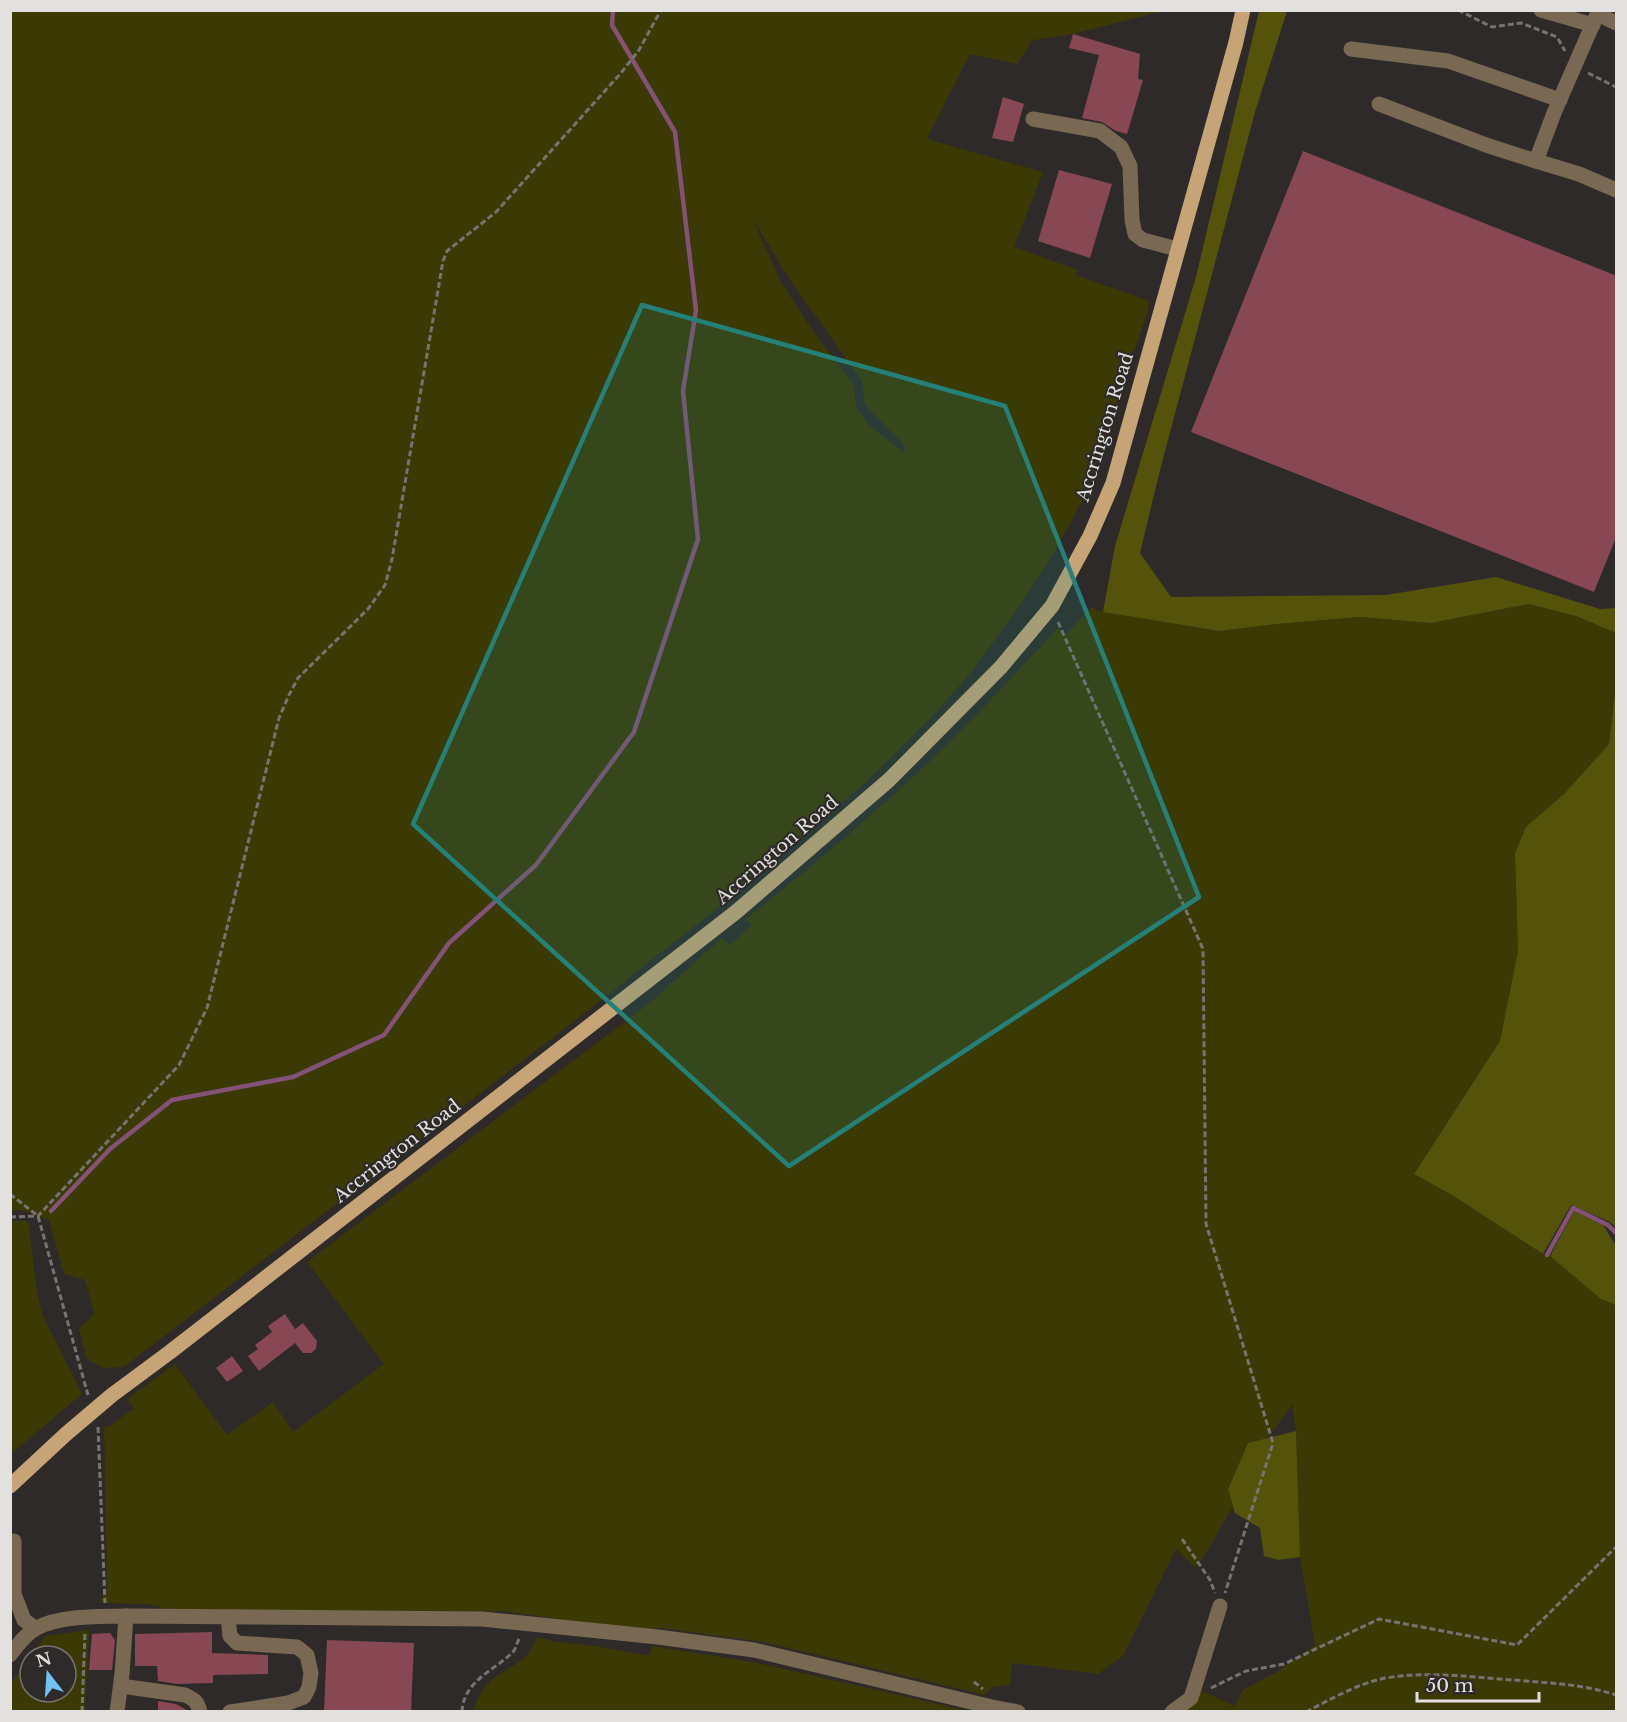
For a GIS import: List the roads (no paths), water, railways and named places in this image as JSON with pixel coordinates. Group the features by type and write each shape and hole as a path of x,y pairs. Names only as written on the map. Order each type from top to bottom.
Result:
{"main road":[{"name":"Accrington Road","path":"10,1486 112,1395 736,912 889,780 1001,667 1052,606 1090,536 1113,483 1243,10"}],"street":[{"path":"1541,10 1597,16 1617,23"},
{"path":"1536,161 1557,106 1597,16"},
{"path":"1351,49 1448,61 1557,106"},
{"path":"1379,104 1486,145 1579,174 1617,190"},
{"path":"1033,119 1100,131 1121,147 1131,166 1132,220 1135,234 1143,240 1177,249"},
{"path":"14,1541 14,1594 24,1620 35,1628"},
{"path":"1172,1712 1191,1698 1220,1606"},
{"path":"117,1712 126,1616"},
{"path":"10,1655 35,1628 51,1622 86,1618 126,1616 482,1618 754,1650 1018,1712"},
{"path":"228,1617 230,1636 237,1643 297,1647 307,1655 311,1673 309,1687 304,1697 230,1712"},
{"path":"121,1686 185,1695 195,1700 200,1712"}],"waterway":[{"path":"51,1211 110,1149 172,1100 293,1077 384,1035 449,943 536,865 634,732 698,539 683,391 696,310 675,132 612,25 613,10"},
{"path":"1547,1255 1573,1208 1608,1225 1616,1233"}]}
